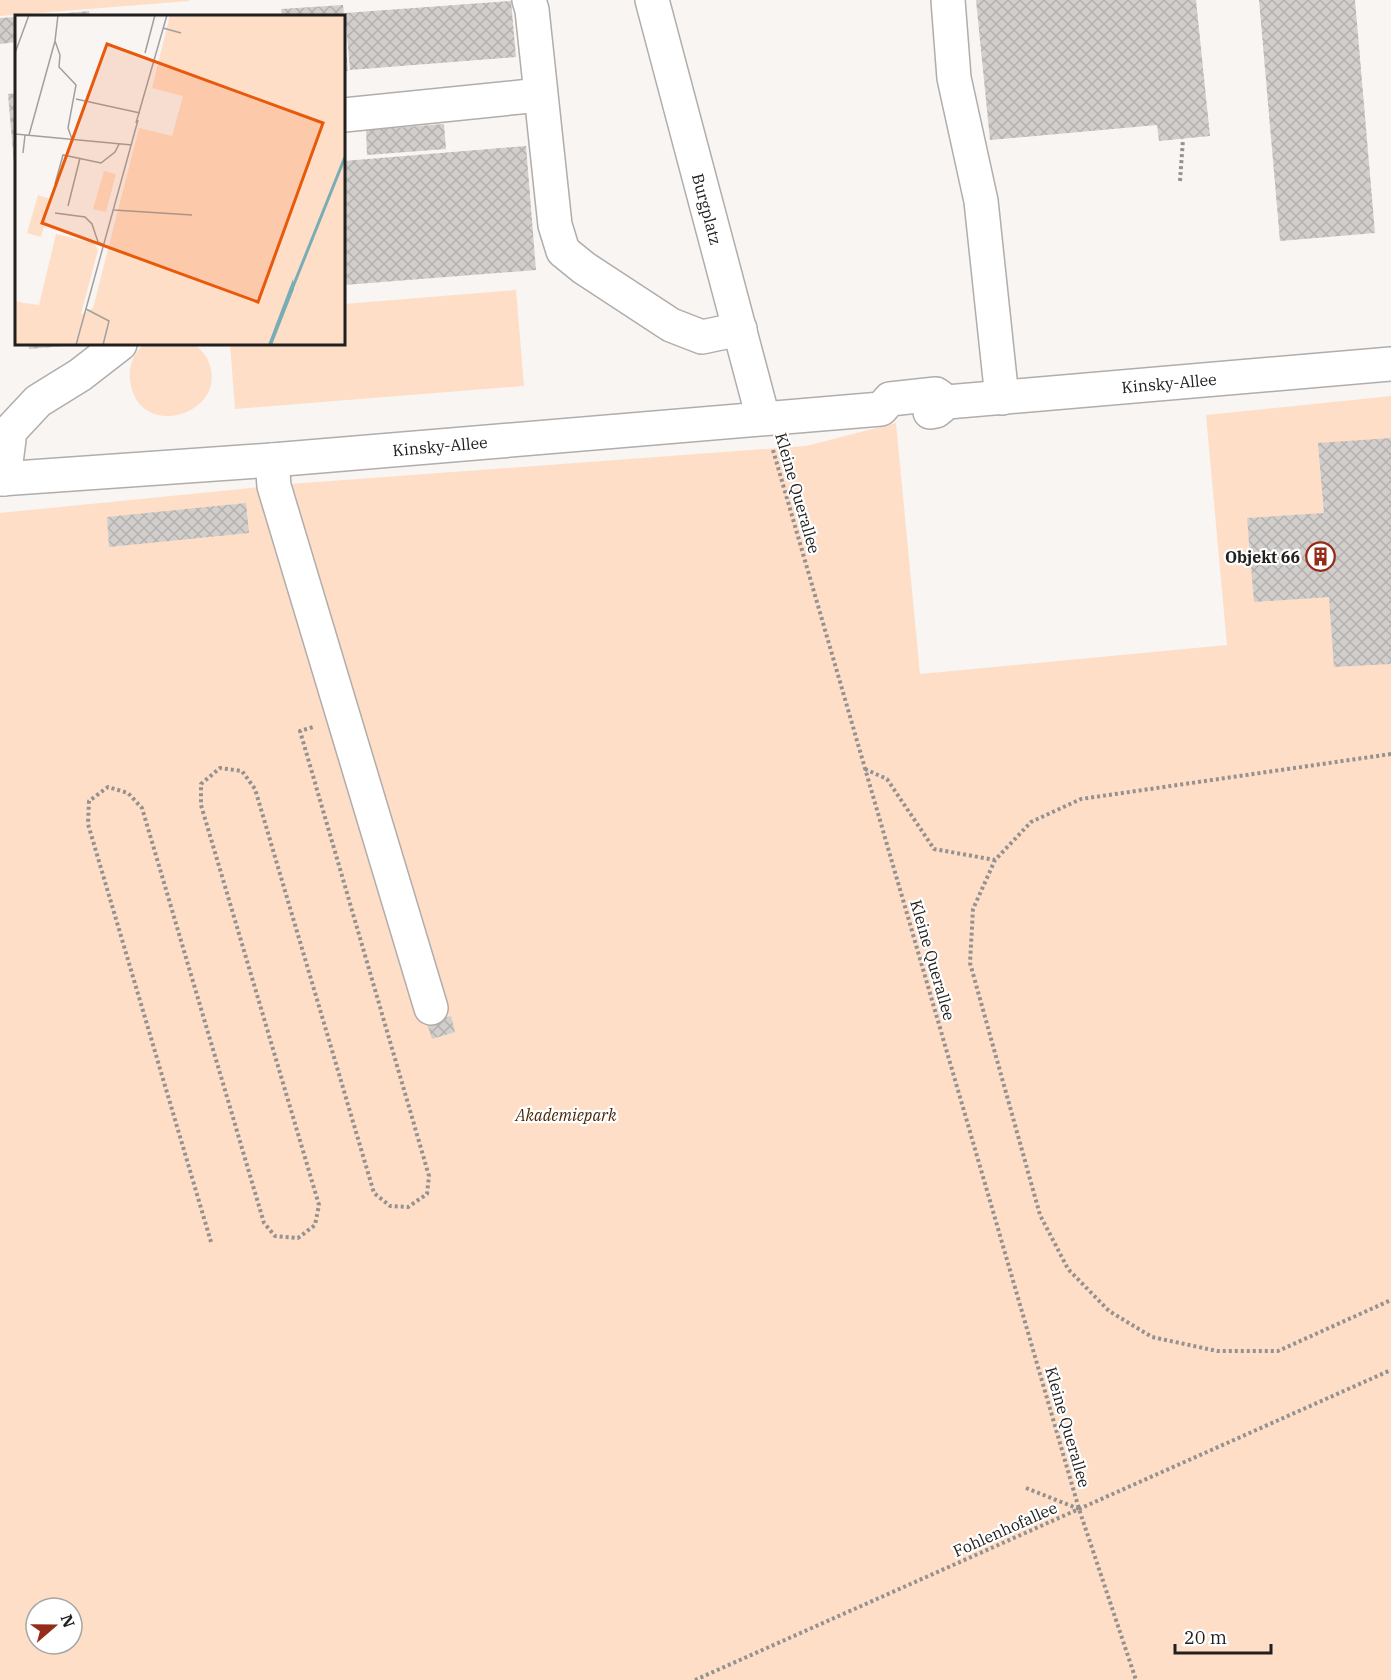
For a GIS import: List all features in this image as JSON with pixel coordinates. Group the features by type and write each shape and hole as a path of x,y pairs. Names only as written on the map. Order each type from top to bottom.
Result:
{"lane":[{"path":"529,0 532,10 555,225 563,250 584,268 671,325 702,337 740,329"},
{"name":"Burgplatz","path":"652,0 763,418"},
{"path":"948,0 954,78 981,201 1002,398"},
{"path":"345,115 540,95"},
{"path":"2,479 10,431 38,401 80,375 119,345"},
{"name":"Kinsky-Allee","path":"2,479 272,460 880,408 890,399 936,394 947,402 1391,364"},
{"path":"272,460 274,486 431,1008"}],"path":[{"path":"1180,182 1183,139"},
{"name":"Kleine Querallee","path":"763,418 1079,1509 1136,1680"},
{"path":"211,1242 88,824 89,801 108,788 128,793 142,808 264,1223 275,1236 298,1238 315,1225 319,1205 201,805 201,783 220,768 242,771 255,789 374,1192 390,1206 408,1207 427,1194 429,1176 300,731"},
{"path":"1391,754 1081,799 1031,822 995,860 973,909 970,963 1040,1215 1068,1269 1109,1311 1152,1337 1217,1351 1278,1351 1391,1300"},
{"path":"865,768 887,779 934,849 995,860"},
{"name":"Fohlenhofallee","path":"695,1680 1391,1370"},
{"path":"1026,1488 1079,1509"}],"green space":[{"path":"0,0 189,0 189,1 0,16"},
{"path":"516,290 524,386 235,409 230,345 345,345 345,304"},
{"path":"144,345 196,345 207,358 212,378 207,394 196,406 181,414 165,416 149,411 136,400 130,380 131,365"},
{"name":"Akademiepark","path":"1391,396 1391,1680 0,1680 0,513 290,484 806,446 896,423 920,674 1227,645 1206,415"}],"building":[{"path":"976,0 1196,0 1210,136 1159,141 1157,125 990,140"},
{"path":"1259,0 1355,0 1375,233 1280,241"},
{"path":"511,1 516,57 350,70 345,13"},
{"path":"343,5 344,15 282,15 281,9"},
{"path":"89,11 90,15 47,15"},
{"path":"15,17 15,42 0,44 0,18"},
{"path":"345,33 348,71 345,71"},
{"path":"15,93 15,176 8,94"},
{"path":"444,124 446,149 367,155 366,130"},
{"path":"526,146 536,270 345,285 345,161"},
{"path":"28,345 77,345 29,349"},
{"name":"Objekt 66","path":"1391,438 1391,664 1334,667 1329,597 1254,602 1247,518 1324,513 1318,443"},
{"path":"246,503 249,533 109,547 107,517"},
{"path":"451,1016 455,1032 432,1039 427,1023"}],"place":[{"name":"Objekt 66","path":"1321,557"}]}
